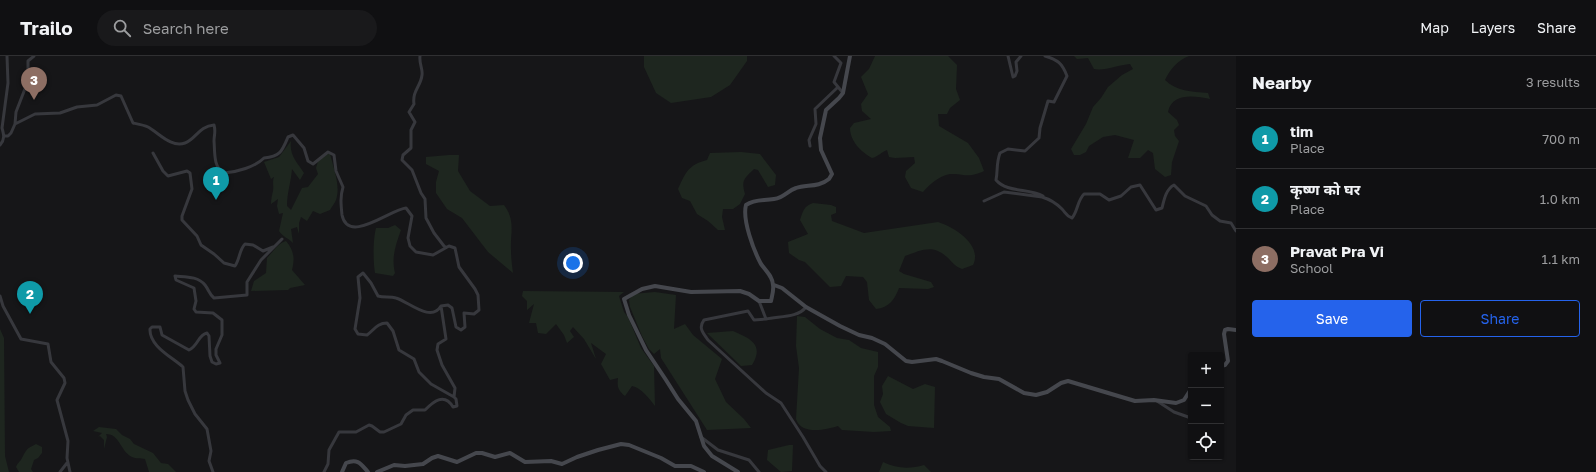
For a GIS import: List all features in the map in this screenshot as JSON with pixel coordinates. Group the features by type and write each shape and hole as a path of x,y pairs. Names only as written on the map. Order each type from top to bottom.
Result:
{"main road":[{"path":"738,472 712,456 704,446 696,421 678,399 646,350 629,315 624,299 642,289 655,286 692,292 740,291 749,294 759,301 771,301 774,286 772,279 760,263 752,243 745,215 746,205 752,201 772,200 784,197 797,187 815,185 829,179 832,174 821,150 820,138 826,110 843,93 850,56"},
{"path":"774,286 782,288 806,307 859,335 872,338 885,344 906,361 942,360 971,373 999,379 1024,393 1041,395 1061,383 1068,381 1130,399 1180,402 1184,400 1188,394"},
{"path":"1224,365 1228,362 1224,334 1225,330 1236,330"},
{"path":"377,472 394,465 405,466 423,464 438,456 453,462 457,462 480,452 495,457 510,453 525,462 565,463 577,457 621,444 629,445 661,458 674,466 691,466 704,472"},
{"path":"342,472 346,464 355,461 361,462 368,472"}],"street":[{"path":"0,145 4,136 2,128 8,82 7,56"},
{"path":"4,136 8,136 11,133 15,124 16,112 28,81 28,61 34,56"},
{"path":"420,56 419,62 422,76 413,98 414,104 409,112 415,122 411,130 411,148 403,155 402,160 412,170 420,193 425,199 425,213 429,223 434,233 446,247"},
{"path":"834,56 840,63 834,82 837,88 843,93"},
{"path":"1008,56 1013,77 1017,71 1016,62 1021,56"},
{"path":"1045,56 1058,60 1062,64 1068,76 1056,100 1054,102 1048,101 1040,128 1039,138 1025,151 1008,149 1000,153 996,163 998,170 996,180 1001,186 1037,193 1062,209 1067,216 1072,218 1076,213 1080,198 1084,194 1100,194 1109,200 1121,196 1131,187 1140,185 1156,210 1162,208 1166,195 1174,185 1185,196 1206,206 1212,215 1220,221 1231,223 1236,231"},
{"path":"810,146 809,140 816,124 814,108 837,88"},
{"path":"15,124 35,114 60,113 77,107 97,105 116,95 121,96 133,123 148,127 170,142 179,144 186,143 201,130 214,125 216,131 214,140 216,163 220,171 224,173 245,169 260,162 264,158 277,155 283,149 288,137 292,135 304,148 308,161 313,164 328,152 334,155 336,171 343,187 340,197 343,220 349,226 357,228 380,220 400,208 406,208 412,216 408,238 410,246 416,252 433,254 446,247 452,246 455,248 459,267 475,289 479,307 477,312 474,314 464,313 465,327 461,330 456,327 452,308 448,305 441,306 436,312 431,313 424,312 398,299 378,296 371,283 363,273 358,277 360,298 355,329 358,334 366,335 377,325 387,323 393,331 399,350 414,359 419,372 430,384 454,397 458,404 453,407 448,401 437,400 429,405 425,410 415,409 410,411 401,424 384,432 380,432 369,425 356,432 339,432 329,450 328,464 324,472"},
{"path":"153,153 168,176 187,171 190,173 192,189 182,216 182,220 197,236 201,245 221,261 228,265 235,266 242,246 245,244 253,245 263,251 275,246"},
{"path":"984,201 1004,192 1047,199"},
{"path":"213,472 209,461 211,451 207,429 194,414 184,391 183,367 155,344 149,334 150,329 152,327 160,327 162,335 183,345 189,350 194,347 201,336 207,334 209,336 210,356 212,362 216,364 220,363 216,355 216,349 222,334 222,320 213,313 196,312 194,309 196,301 194,288 176,280 174,277 200,280 206,286 209,294 214,298 247,295 248,282 261,260 282,239"},
{"path":"0,296 3,306 21,339 48,344 51,362 64,378 65,383 57,400 68,442 67,463 70,472"},
{"path":"759,301 766,319"},
{"path":"441,306 446,339 438,344 437,350 442,365 455,388 454,397"},
{"path":"806,307 803,311 796,314 766,319 754,320 748,311 704,320 701,324 701,330 708,340 766,393 781,404 820,466 826,472"},
{"path":"1157,401 1174,412 1188,417"},
{"path":"700,436 718,450 749,460 759,472"},
{"path":"60,472 67,463"}],"shaded area":[{"path":"644,56 747,56 747,61 730,85 711,97 671,103 656,93 644,67"},
{"path":"875,56 948,56 957,65 956,89 960,100 950,108 947,114 938,114 939,126 968,143 979,158 984,171 974,175 946,175 935,181 923,192 911,188 905,177 906,171 915,163 914,157 889,157 887,150 872,158 857,146 850,133 850,128 854,123 871,119 862,111 861,104 868,94 861,77 869,69"},
{"path":"1074,56 1189,56 1175,65 1165,80 1169,84 1179,89 1208,93 1210,99 1198,97 1179,98 1170,106 1168,112 1177,120 1179,125 1174,130 1175,136 1179,141 1172,162 1171,175 1165,177 1155,169 1153,153 1148,150 1140,158 1128,158 1134,140 1115,135 1103,137 1089,146 1086,152 1080,155 1074,155 1071,149 1086,124 1093,107 1108,87 1122,75 1133,69 1130,64 1103,69 1094,69 1088,58 1077,59"},
{"path":"291,141 292,154 304,173 300,180 292,169 287,206 291,210 302,188 308,187 318,174 316,168 319,158 330,153 338,188 336,200 330,210 320,214 313,211 307,221 301,217 299,223 299,234 297,227 291,229 293,243 279,231 283,213 279,214 277,206 278,199 271,204 274,177 271,179 264,162 279,157"},
{"path":"741,152 760,154 776,175 775,185 768,187 758,170 754,169 744,180 743,186 745,194 740,204 733,209 723,209 722,217 725,230 718,230 697,214 690,201 682,198 678,189 688,170 696,164 707,160 710,153"},
{"path":"459,155 458,171 470,191 490,206 504,205 508,211 512,227 511,253 513,273 488,252 462,218 447,209 436,193 436,182 439,171 426,164 426,157"},
{"path":"813,203 836,207 836,213 831,215 832,221 864,233 938,222 945,224 959,233 971,244 975,258 973,265 962,269 956,266 942,253 932,249 922,250 905,256 899,271 904,274 931,282 934,287 928,289 899,288 896,296 888,305 876,309 869,300 867,282 863,277 846,276 841,286 830,287 805,262 789,253 788,242 808,234 800,220 806,207"},
{"path":"395,225 401,230 394,256 395,273 393,276 375,273 374,238 376,228 388,228"},
{"path":"286,241 291,248 293,255 292,270 305,285 290,288 288,290 251,291 254,281 266,273 267,258 278,246"},
{"path":"523,291 624,292 619,296 624,312 628,317 641,348 654,366 655,406 645,394 632,386 625,396 618,388 618,378 610,380 601,364 606,354 591,343 596,359 584,339 573,327 570,331 574,337 567,343 564,335 556,324 546,334 538,333 536,323 529,323 534,304 527,310 527,301 522,296"},
{"path":"655,292 676,295 674,329 685,324 693,335 722,359 715,379 726,402 751,428 707,430 661,358 660,349 654,354 649,349 630,307 629,300 633,294"},
{"path":"797,316 805,317 820,329 837,338 849,340 861,348 878,352 878,367 874,376 874,405 878,417 890,427 891,431 874,432 842,430 838,426 814,430 803,427 799,424 796,419 799,368 796,346"},
{"path":"0,329 4,338 5,456 9,472 0,472"},
{"path":"733,331 745,336 756,347 756,358 752,365 741,366 707,333"},
{"path":"888,376 913,389 925,384 935,387 934,428 908,426 886,414 880,402 883,394 882,386"},
{"path":"99,427 116,429 122,435 130,439 134,444 153,453 161,463 168,464 176,472 149,472 145,459 134,458 128,454 111,435 106,434 107,437 104,449 104,440 100,436 98,437 102,433 93,431"},
{"path":"36,444 42,447 42,453 34,460 31,469 33,472 19,472 16,467 27,450"},
{"path":"793,445 792,471 781,472 767,460 768,450"},
{"path":"883,462 904,468 924,465 931,472 879,472"}],"place":[{"name":"Pravat Pra Vi","path":"34,100"},
{"name":"tim","path":"216,200"},
{"name":"कृष्ण को घर","path":"30,314"}]}
